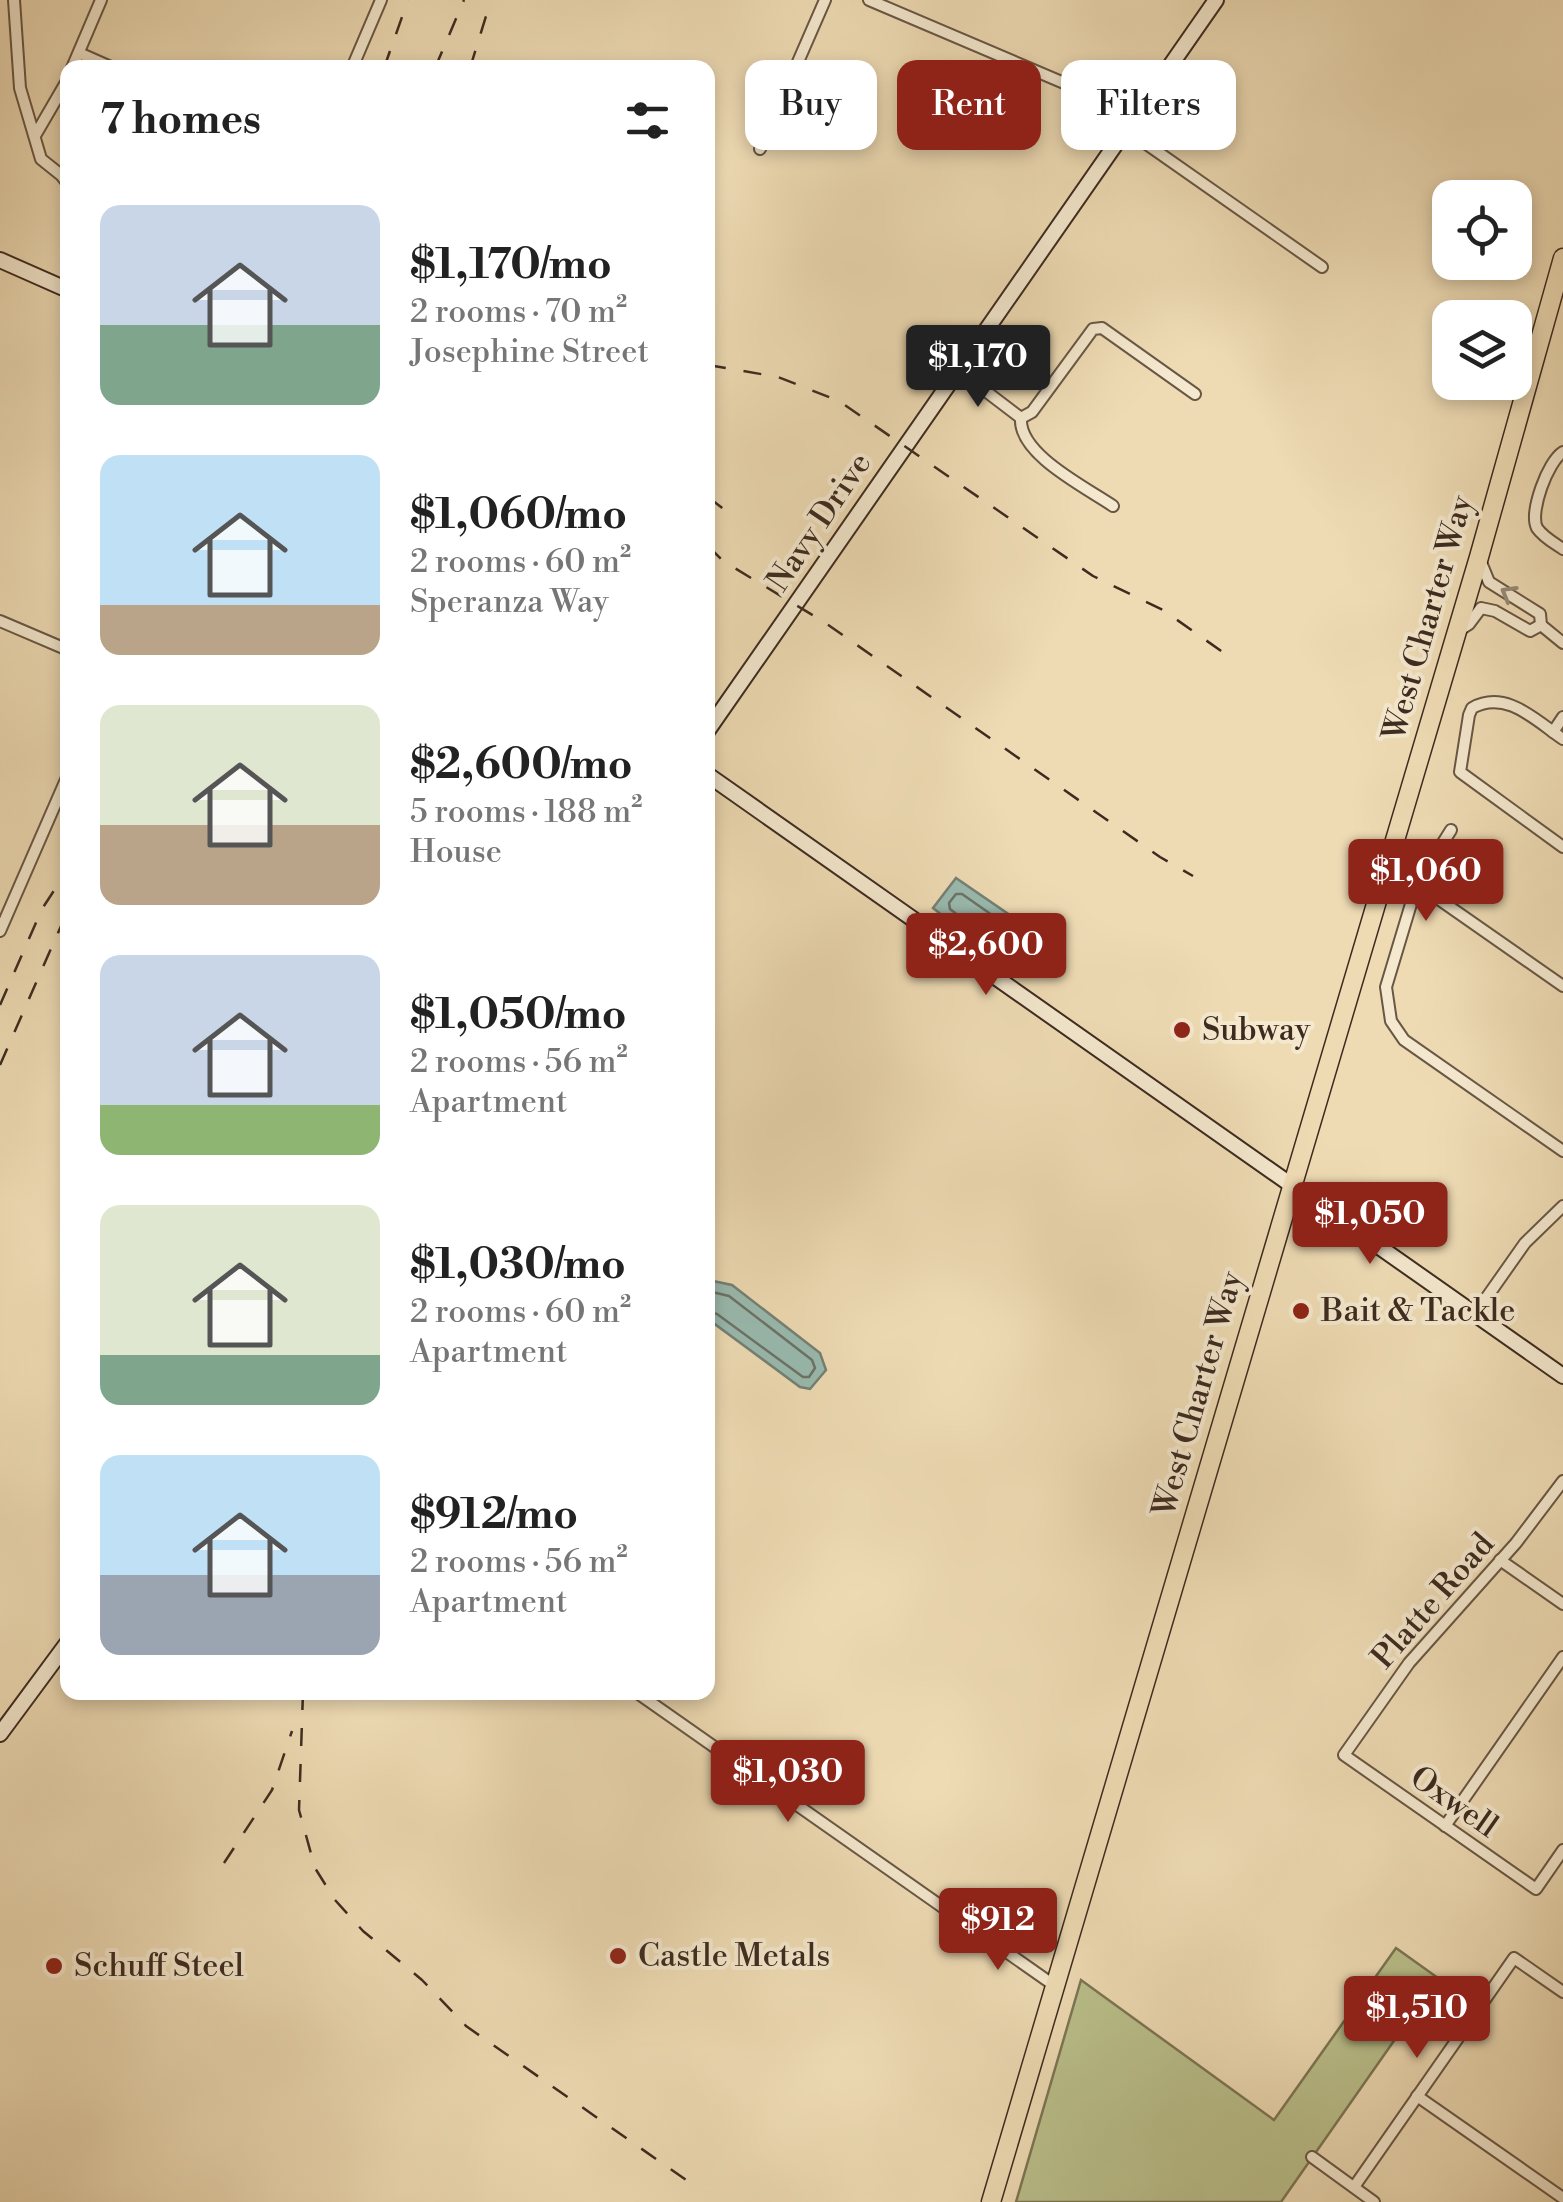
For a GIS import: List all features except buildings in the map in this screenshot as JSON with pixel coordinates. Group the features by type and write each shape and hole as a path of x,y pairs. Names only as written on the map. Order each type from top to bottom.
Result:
{"highway":[{"name":"West Charter Way","path":"991,2202 1479,557 1563,258"}],"street":[{"path":"14,0 20,88 42,159 60,173"},
{"path":"76,60 101,0"},
{"path":"355,60 381,0"},
{"path":"799,60 825,0"},
{"path":"869,0 1061,82"},
{"name":"Navy Drive","path":"1174,60 1216,0"},
{"path":"79,53 94,60"},
{"path":"36,134 60,93"},
{"name":"Navy Drive","path":"715,720 1111,150"},
{"path":"1155,150 1322,267"},
{"path":"0,260 60,286"},
{"path":"1021,418 1032,412 1093,329 1102,328 1195,394"},
{"path":"958,370 1021,418 1022,434 1034,451 1112,506"},
{"path":"1563,452 1550,465 1534,515 1536,526 1563,549"},
{"path":"1479,557 1490,582 1540,614 1541,625 1563,643"},
{"path":"1456,632 1470,624 1481,608 1530,630 1541,625"},
{"path":"0,621 60,647"},
{"path":"1563,717 1558,736 1506,702 1493,699 1472,708 1460,772 1563,847"},
{"path":"715,780 1563,1376"},
{"path":"0,930 60,792"},
{"path":"1452,830 1417,884 1386,987 1386,1007 1404,1040 1563,1151"},
{"path":"1417,884 1563,986"},
{"path":"1475,1314 1526,1243 1563,1206"},
{"name":"Platte Road","path":"1344,1756 1418,1651 1500,1560 1563,1481"},
{"path":"1500,1560 1563,1604"},
{"path":"0,1734 60,1653"},
{"path":"1445,1826 1563,1657"},
{"path":"647,1700 1054,1986"},
{"name":"Oxwell","path":"1344,1756 1536,1890 1563,1850"},
{"path":"1354,2187 1514,1958 1563,1992"},
{"path":"1417,2096 1563,2198"},
{"path":"1312,2158 1374,2202"}],"green space":[{"path":"1396,1948 1438,1978 1281,2202 1016,2202 1081,1980 1274,2120"}],"water":[{"path":"956,878 1020,922 994,956 933,908"},
{"path":"715,1281 732,1285 820,1353 826,1370 810,1389 800,1387 715,1324"}],"railway":[{"path":"387,60 408,0"},
{"path":"438,60 464,0"},
{"path":"472,60 491,0"},
{"path":"715,366 778,377 839,401 1093,576 1163,610 1234,660"},
{"path":"715,502 734,517"},
{"path":"715,553 824,622 1160,857 1193,876"},
{"path":"0,1005 42,909 60,881"},
{"path":"0,1065 60,928"},
{"path":"303,1700 299,1810 315,1868 335,1900 466,2026 689,2182"},
{"path":"224,1863 272,1790 292,1731"}],"place":[{"name":"Subway","path":"1182,1030"},
{"name":"Bait & Tackle","path":"1301,1311"},
{"name":"Castle Metals","path":"618,1956"},
{"name":"Schuff Steel","path":"54,1966"}]}
